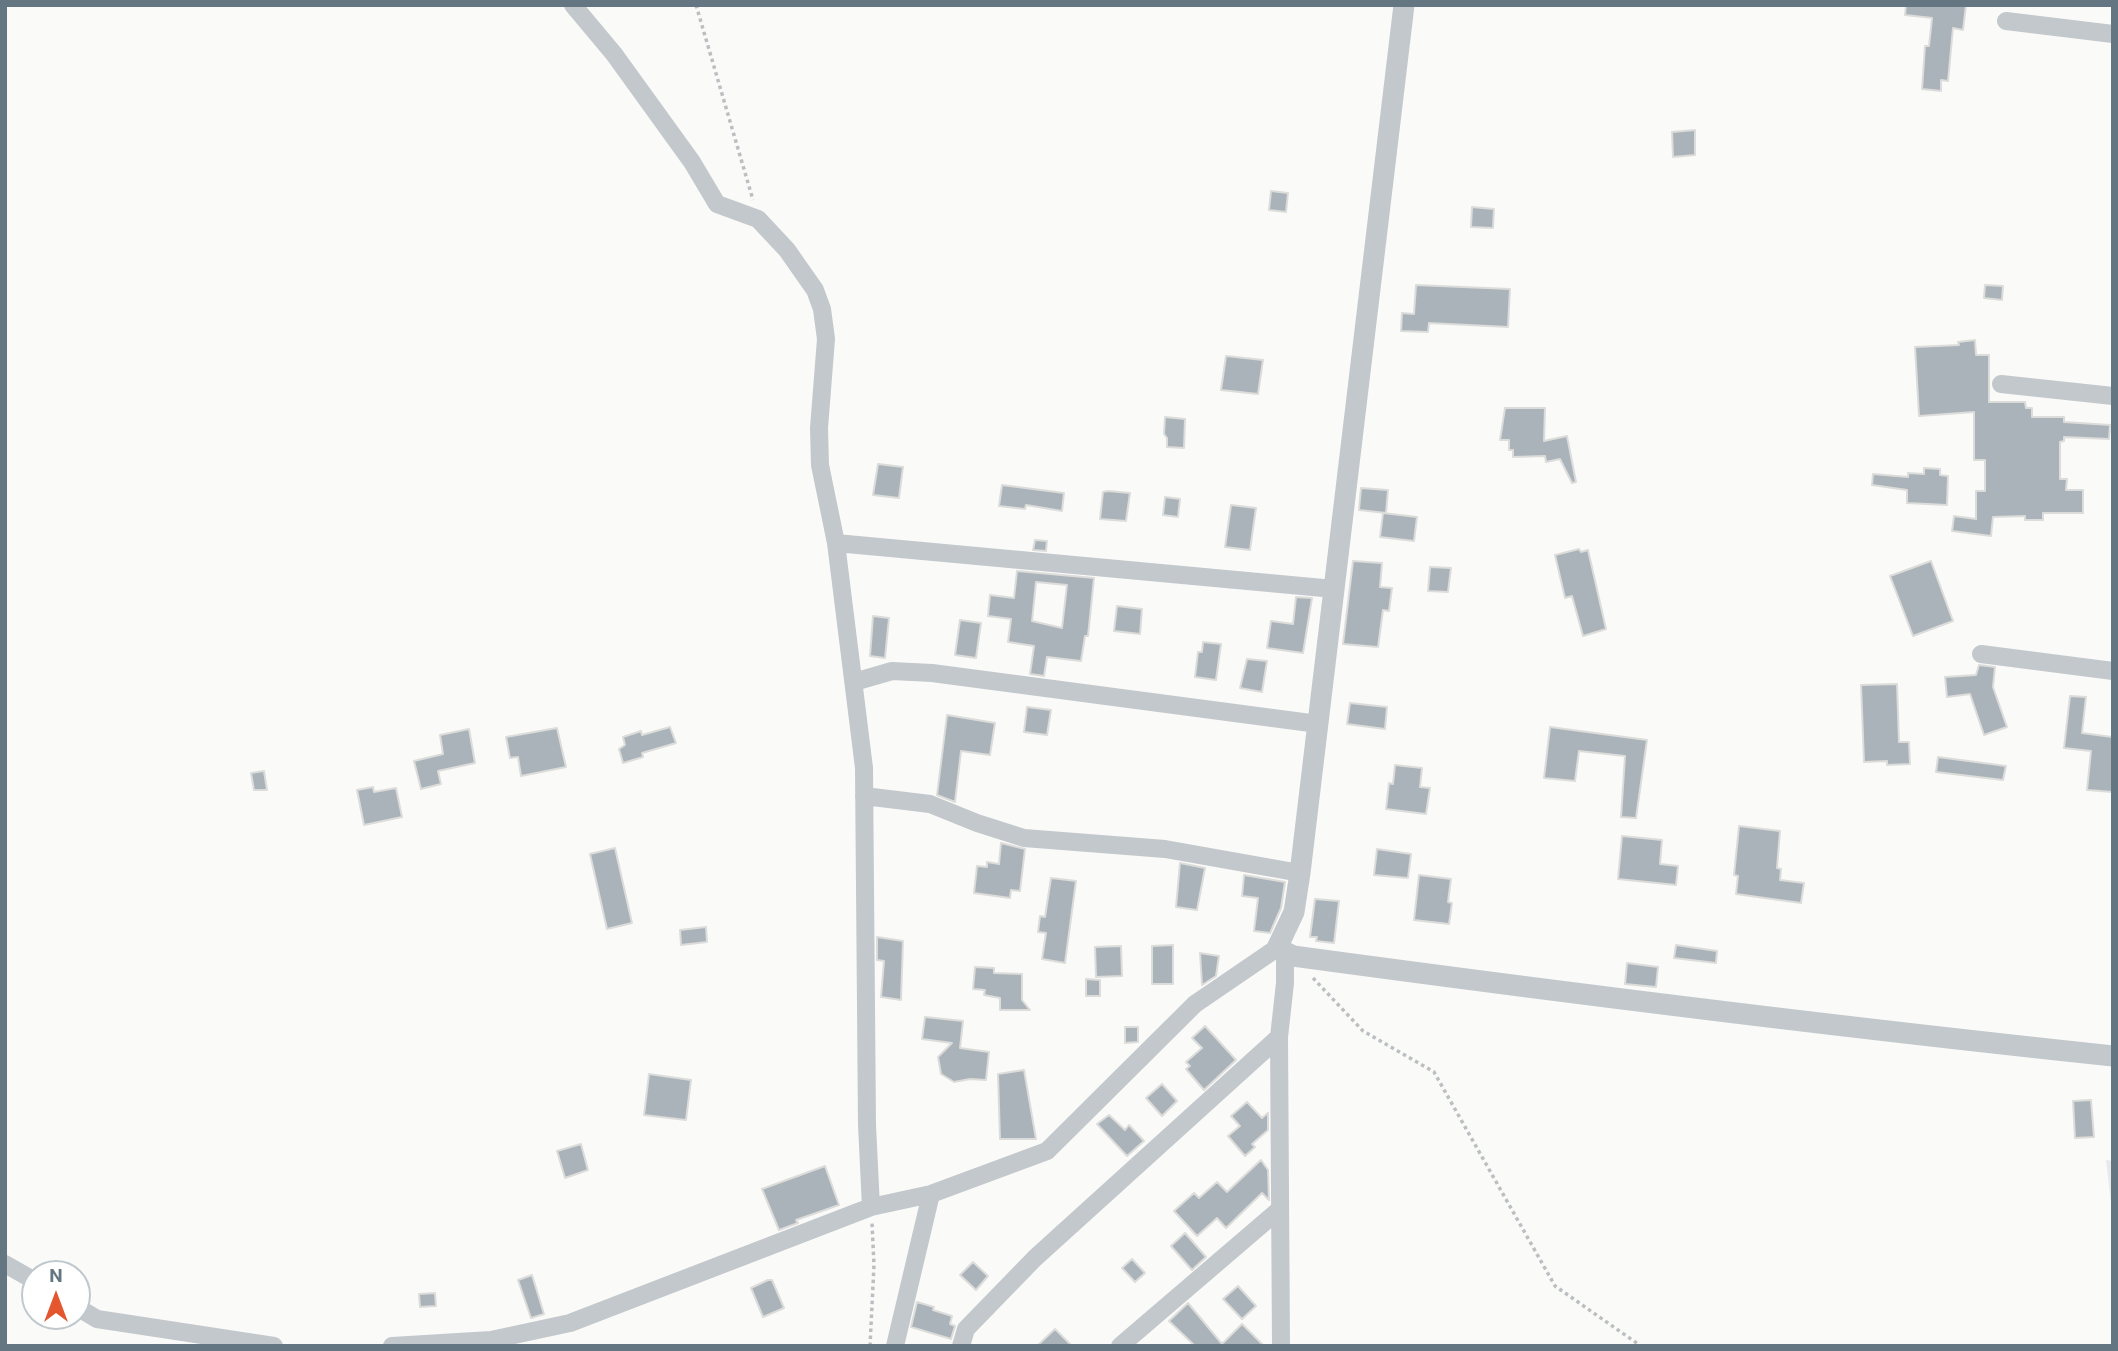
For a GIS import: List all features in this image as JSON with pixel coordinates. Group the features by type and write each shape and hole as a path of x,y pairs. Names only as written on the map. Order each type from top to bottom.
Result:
{"street":[{"path":"573,5 614,54 685,151 717,204 758,219 788,250 815,290 822,309 826,339 819,428 820,466 836,543 864,768 867,1125 871,1207"},
{"path":"1281,1346 1279,1037 1286,983 1285,952 1300,873 1404,5"},
{"path":"2006,21 2113,34"},
{"path":"2001,384 2113,396"},
{"path":"836,543 1334,589"},
{"path":"1980,654 2113,671"},
{"path":"854,682 892,671 932,673 1318,724"},
{"path":"864,796 930,804 1024,838 1165,849 1300,873"},
{"path":"392,1346 491,1340 570,1323 871,1207 931,1194 1047,1150 1195,1004 1285,952 1842,1027 2113,1056"},
{"path":"961,1346 966,1329 1035,1258 1279,1037"},
{"path":"895,1346 931,1194"},
{"path":"1120,1346 1280,1209"},
{"path":"5,1264 21,1273"},
{"path":"91,1315 97,1319 274,1346"}],"path":[{"path":"696,5 758,219"},
{"path":"1285,952 1363,1031 1434,1072 1555,1286 1641,1346"},
{"path":"870,1346 874,1265 871,1207"}],"shaded area":[{"path":"2106,1160 2113,1161 2113,1220"}],"building":[{"path":"1906,5 1966,5 1963,30 1953,28 1948,81 1941,80 1941,91 1922,89 1925,46 1929,46 1932,18 1905,15"},
{"path":"1695,130 1695,155 1673,157 1672,132"},
{"path":"1271,191 1288,193 1286,212 1269,210"},
{"path":"1472,207 1494,209 1493,228 1471,227"},
{"path":"1416,285 1510,289 1508,327 1429,323 1428,332 1401,331 1402,313 1414,314"},
{"path":"1985,285 2003,286 2002,300 1984,298"},
{"path":"1975,340 1976,355 1989,355 1989,402 2025,402 2026,408 2032,408 2032,417 2064,417 2064,422 2110,425 2109,439 2064,437 2064,441 2060,442 2060,479 2067,479 2066,490 2083,490 2083,513 2043,513 2043,520 2025,520 2025,516 1993,517 1991,536 1952,531 1954,516 1976,519 1976,491 1985,491 1985,460 1974,460 1974,412 1919,416 1915,347 1959,345 1958,342"},
{"path":"1226,356 1263,360 1258,394 1221,390"},
{"path":"1505,408 1545,408 1544,441 1567,436 1576,482 1572,483 1560,459 1546,462 1545,456 1513,457 1513,450 1509,450 1509,440 1500,440"},
{"path":"1165,417 1185,419 1184,448 1167,447 1164,434"},
{"path":"878,464 903,467 899,498 873,495"},
{"path":"1924,468 1940,469 1940,475 1948,476 1947,505 1907,503 1907,490 1872,485 1873,474 1908,477 1908,473 1924,474"},
{"path":"1002,485 1064,493 1062,511 1026,505 1025,509 999,506"},
{"path":"1361,488 1388,490 1386,513 1359,510"},
{"path":"1103,492 1130,493 1126,521 1100,519"},
{"path":"1165,497 1180,499 1178,517 1163,515"},
{"path":"1231,505 1256,508 1250,550 1225,547"},
{"path":"1383,513 1417,517 1414,541 1380,537"},
{"path":"1035,540 1047,541 1046,551 1033,550"},
{"path":"1579,549 1581,552 1588,550 1606,629 1583,636 1572,596 1565,598 1555,555"},
{"path":"1353,561 1382,563 1380,587 1392,588 1389,611 1383,610 1378,647 1343,644"},
{"path":"1931,561 1953,621 1913,636 1890,576"},
{"path":"1430,567 1451,568 1448,592 1428,591"},
{"path":"1017,571 1094,578 1088,636 1085,636 1081,661 1047,657 1044,676 1030,674 1034,646 1008,642 1011,619 988,616 990,595 1014,598","holes":["1036,582 1067,585 1062,628 1032,621"]},
{"path":"1296,597 1312,598 1303,653 1267,648 1271,621 1293,624"},
{"path":"1117,606 1142,609 1140,634 1114,631"},
{"path":"873,616 889,618 885,658 870,656"},
{"path":"960,620 981,623 976,658 955,655"},
{"path":"1203,642 1221,644 1216,680 1195,677 1198,652 1202,652"},
{"path":"1247,659 1267,661 1262,692 1240,688"},
{"path":"1979,665 1995,667 1993,687 2007,727 1984,735 1970,694 1947,697 1945,677 1976,675"},
{"path":"1897,684 1899,742 1909,742 1910,764 1864,762 1861,685"},
{"path":"2070,696 2086,697 2082,733 2112,737 2113,792 2087,790 2091,751 2064,748"},
{"path":"1350,703 1387,707 1385,729 1347,724"},
{"path":"1027,707 1051,710 1047,735 1024,732"},
{"path":"947,715 995,723 990,755 961,751 955,802 937,795"},
{"path":"670,727 676,743 642,753 643,757 623,763 619,749 625,745 623,737 641,731 642,735"},
{"path":"1550,727 1647,740 1636,818 1621,817 1625,756 1579,751 1575,781 1544,778"},
{"path":"557,728 566,767 521,776 518,757 510,758 506,737"},
{"path":"469,729 475,763 438,771 441,784 421,789 414,761 443,754 440,735"},
{"path":"1938,757 2006,766 2003,780 1936,772"},
{"path":"1395,765 1422,768 1420,787 1430,788 1426,814 1386,809 1389,783 1393,784"},
{"path":"264,771 267,790 254,790 251,773"},
{"path":"373,787 374,792 396,788 402,817 364,825 357,790"},
{"path":"1739,826 1780,831 1777,868 1781,869 1780,880 1804,883 1801,903 1736,894 1738,876 1734,875"},
{"path":"1622,836 1662,840 1660,864 1678,866 1676,885 1618,879"},
{"path":"1001,843 1025,849 1020,891 1011,890 1010,898 974,893 977,866 987,867 987,862 999,864"},
{"path":"615,848 632,923 607,929 590,854"},
{"path":"1377,849 1411,854 1408,878 1374,875"},
{"path":"1180,863 1205,868 1197,910 1176,907"},
{"path":"1244,875 1285,882 1281,908 1270,933 1254,931 1258,898 1242,896"},
{"path":"1419,875 1451,879 1449,924 1414,920"},
{"path":"1051,878 1076,881 1065,963 1042,959 1046,933 1038,932 1040,916 1045,917"},
{"path":"1315,899 1339,901 1334,943 1316,941 1317,937 1310,937"},
{"path":"706,927 707,942 681,945 680,930"},
{"path":"877,937 903,941 901,1000 881,997 884,961 877,960"},
{"path":"1173,945 1173,984 1152,984 1152,946"},
{"path":"1676,945 1717,951 1716,963 1674,958"},
{"path":"1121,946 1122,976 1096,977 1095,947"},
{"path":"1200,953 1219,956 1216,976 1202,985"},
{"path":"1627,963 1658,967 1656,987 1625,984"},
{"path":"975,967 994,968 994,973 1022,974 1022,1000 1030,1010 1000,1010 1000,998 984,995 985,990 973,989"},
{"path":"1086,979 1100,980 1100,996 1086,996"},
{"path":"925,1017 963,1021 960,1048 989,1052 986,1080 954,1082 941,1074 938,1057 952,1043 922,1039"},
{"path":"1205,1026 1236,1060 1204,1090 1186,1069 1190,1066 1186,1062 1202,1048 1192,1038"},
{"path":"1125,1027 1138,1027 1138,1042 1125,1043"},
{"path":"1024,1070 1036,1139 1000,1139 998,1074"},
{"path":"649,1074 691,1080 686,1120 644,1115"},
{"path":"1162,1084 1177,1101 1162,1116 1146,1098"},
{"path":"2091,1100 2094,1137 2075,1138 2073,1101"},
{"path":"1247,1102 1262,1118 1268,1113 1268,1130 1252,1144 1255,1147 1245,1156 1228,1136 1240,1126 1231,1116"},
{"path":"1109,1115 1125,1130 1129,1125 1144,1141 1127,1156 1097,1124"},
{"path":"581,1144 588,1170 565,1178 557,1151"},
{"path":"1261,1160 1268,1170 1269,1200 1262,1193 1226,1228 1217,1218 1197,1236 1174,1211 1194,1193 1199,1198 1217,1182 1227,1192"},
{"path":"825,1166 839,1205 796,1220 798,1223 779,1230 762,1189"},
{"path":"1185,1233 1206,1257 1192,1270 1171,1246"},
{"path":"1132,1259 1145,1273 1135,1282 1122,1268"},
{"path":"973,1262 988,1276 976,1290 960,1275"},
{"path":"532,1275 544,1314 531,1318 518,1280"},
{"path":"772,1280 784,1308 763,1317 751,1288"},
{"path":"1238,1286 1256,1306 1242,1319 1223,1299"},
{"path":"435,1293 436,1306 420,1307 419,1294"},
{"path":"917,1302 952,1316 950,1324 955,1326 951,1339 911,1327"},
{"path":"1188,1303 1222,1344 1242,1324 1264,1346 1195,1346 1169,1321"},
{"path":"1055,1329 1072,1346 1037,1346"}]}
